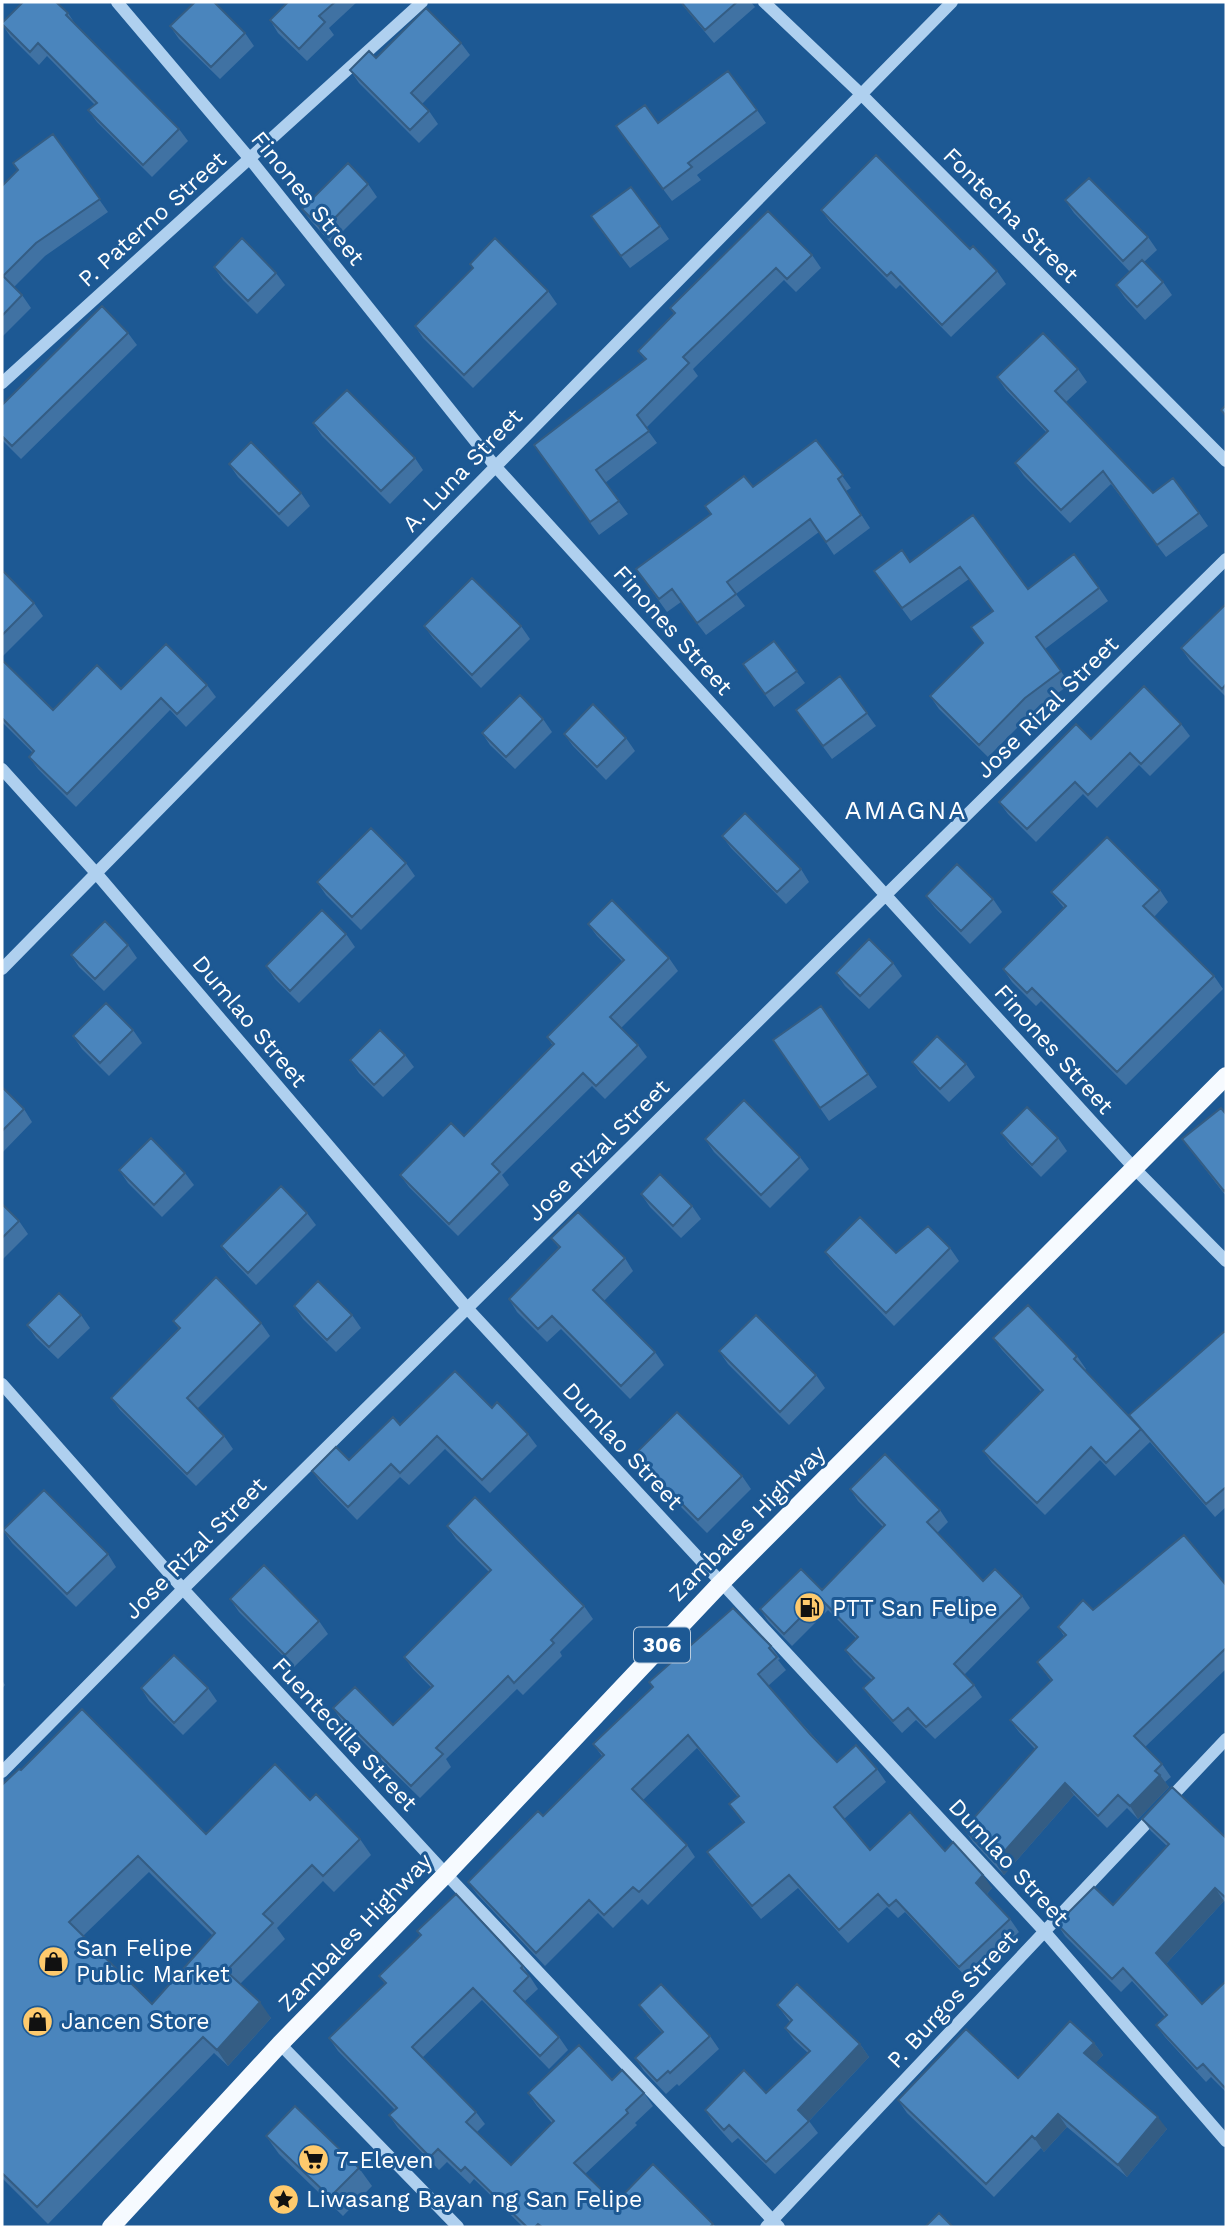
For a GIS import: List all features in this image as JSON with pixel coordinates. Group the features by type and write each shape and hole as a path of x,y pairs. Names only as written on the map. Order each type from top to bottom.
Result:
{"main road":[{"name":"Zambales Highway","path":"111,2227 280,2045 446,1874 720,1583 1226,1076"}],"street":[{"name":"Finones Street","path":"117,2 250,159 495,466 1135,1169 1226,1261"},
{"name":"P. Paterno Street","path":"2,383 422,2"},
{"name":"Fontecha Street","path":"764,2 861,94 1226,461"},
{"name":"A. Luna Street","path":"2,969 952,2"},
{"name":"Jose Rizal Street","path":"2,1772 183,1589 1226,559"},
{"name":"Dumlao Street","path":"2,769 96,873 467,1308 1044,1931 1226,2141"},
{"name":"Fuentecilla Street","path":"2,1384 183,1589 773,2225"},
{"name":"P. Burgos Street","path":"773,2225 1044,1931 1226,1739"},
{"path":"280,2045 458,2227"}],"building":[{"path":"23,2 56,2 179,129 143,165 88,110 97,103 38,43 30,52 2,24"},
{"path":"195,2 214,2 245,33 211,67 170,26"},
{"path":"288,2 335,2 319,16 325,22 299,49 270,20"},
{"path":"681,2 737,2 705,30"},
{"path":"426,8 461,43 411,93 429,111 410,130 350,70 369,51 376,58"},
{"path":"728,71 757,110 688,163 692,167 663,189 616,126 645,105 658,123"},
{"path":"53,134 100,199 36,243 3,276 22,295 2,316 2,186 18,170 13,163"},
{"path":"876,155 970,249 973,246 997,271 942,325 891,272 887,276 821,210"},
{"path":"348,163 368,184 323,230 302,209"},
{"path":"1089,178 1148,237 1123,261 1065,200"},
{"path":"631,187 660,226 621,256 591,216"},
{"path":"768,211 812,255 787,279 776,268 683,357 689,363 637,415 649,431 596,470 619,501 590,522 534,445 646,359 638,351 675,313 670,308"},
{"path":"242,238 276,273 248,301 214,267"},
{"path":"495,238 548,291 464,375 415,326 473,268 470,264"},
{"path":"1142,260 1163,282 1137,307 1116,285"},
{"path":"102,306 128,333 12,446 2,436 2,405"},
{"path":"1043,333 1078,369 1055,391 1153,493 1173,478 1199,513 1157,545 1103,471 1061,510 1015,463 1048,431 997,377"},
{"path":"347,390 415,458 381,491 313,423"},
{"path":"816,440 843,475 838,479 861,515 826,542 810,519 727,582 736,594 697,623 672,589 659,599 636,569 711,514 705,506 744,476 753,487"},
{"path":"251,442 301,493 279,514 229,464"},
{"path":"973,515 1028,589 1074,554 1099,588 1036,637 1061,671 1025,698 979,745 930,696 983,643 971,627 993,611 960,567 902,608 874,571 902,550 910,562"},
{"path":"2,570 34,603 2,635"},
{"path":"472,578 521,626 472,675 424,626"},
{"path":"1226,604 1226,684 1222,689 1181,648"},
{"path":"774,641 797,671 765,694 743,664"},
{"path":"166,644 207,685 177,714 161,698 67,794 29,757 34,751 2,718 2,660 53,710 97,665 121,689"},
{"path":"840,676 867,713 823,746 796,710"},
{"path":"1144,686 1181,724 1141,764 1130,753 1088,795 1075,782 1027,829 999,802 1076,724 1091,739"},
{"path":"520,695 543,719 506,757 482,733"},
{"path":"593,704 626,738 597,767 564,734"},
{"path":"745,813 801,869 777,892 722,836"},
{"path":"371,828 406,863 352,917 317,882"},
{"path":"1107,837 1160,890 1143,906 1214,976 1117,1072 1032,988 1027,993 1003,969 1066,906 1051,892"},
{"path":"957,864 993,899 961,931 926,896"},
{"path":"612,900 669,958 610,1017 638,1045 596,1086 583,1073 492,1164 500,1172 449,1224 400,1175 451,1123 464,1136 554,1044 547,1037 624,960 588,924"},
{"path":"322,910 346,934 290,991 266,966"},
{"path":"105,921 128,945 95,979 71,955"},
{"path":"869,939 893,963 860,996 836,973"},
{"path":"106,1003 133,1030 100,1063 73,1036"},
{"path":"821,1006 868,1074 820,1108 773,1040"},
{"path":"380,1030 405,1055 374,1085 350,1060"},
{"path":"937,1036 966,1064 940,1089 912,1062"},
{"path":"2,1087 24,1109 2,1131"},
{"path":"744,1100 800,1157 761,1195 705,1139"},
{"path":"1027,1107 1058,1138 1032,1165 1001,1133"},
{"path":"1221,1108 1226,1114 1224,1191 1182,1139"},
{"path":"151,1138 185,1173 154,1205 119,1170"},
{"path":"660,1174 692,1206 673,1226 641,1194"},
{"path":"281,1186 307,1213 248,1273 221,1246"},
{"path":"2,1204 19,1221 2,1238"},
{"path":"578,1212 625,1258 593,1290 655,1352 621,1386 552,1316 538,1329 509,1299 560,1247 551,1238"},
{"path":"860,1217 896,1253 928,1226 950,1248 886,1313 825,1252"},
{"path":"216,1277 261,1323 187,1398 224,1436 187,1474 111,1398 180,1328 173,1321"},
{"path":"318,1281 352,1315 327,1340 294,1306"},
{"path":"59,1293 81,1315 49,1347 27,1325"},
{"path":"1028,1305 1077,1356 1074,1359 1141,1429 1106,1463 1091,1447 1037,1503 983,1451 1043,1390 993,1338"},
{"path":"756,1315 816,1375 780,1412 719,1351"},
{"path":"1226,1330 1226,1487 1206,1504 1129,1415"},
{"path":"455,1371 492,1408 497,1402 528,1434 482,1480 437,1436 400,1473 391,1464 348,1507 312,1471 336,1447 349,1460 393,1417 400,1425"},
{"path":"677,1412 742,1476 698,1520 634,1455"},
{"path":"885,1454 940,1510 927,1522 983,1581 995,1569 1022,1596 954,1664 974,1685 926,1727 908,1708 893,1721 863,1688 874,1678 845,1650 858,1637 820,1598 784,1634 760,1609 801,1569 822,1590 885,1525 850,1489"},
{"path":"44,1490 108,1554 67,1594 3,1530"},
{"path":"475,1497 584,1606 551,1640 554,1643 514,1683 508,1676 436,1748 443,1754 411,1786 333,1708 355,1687 393,1725 433,1686 404,1657 491,1570 447,1526"},
{"path":"1184,1535 1226,1585 1226,1648 1134,1736 1162,1764 1155,1771 1160,1775 1130,1806 1118,1795 1098,1816 1065,1783 995,1862 964,1829 1037,1747 1010,1720 1052,1680 1037,1662 1066,1635 1058,1627 1083,1600 1093,1610"},
{"path":"264,1565 319,1621 285,1655 230,1599"},
{"path":"733,1608 771,1646 769,1648 777,1657 758,1674 810,1734 837,1762 856,1745 877,1769 834,1807 870,1850 910,1812 945,1851 953,1842 983,1875 976,1883 1010,1919 959,1967 896,1900 889,1906 878,1894 839,1930 789,1875 752,1906 707,1852 744,1822 729,1804 739,1796 688,1735 632,1789 687,1845 639,1892 633,1887 604,1915 589,1900 536,1953 468,1882 538,1811 543,1816 604,1755 593,1744 653,1687 649,1682"},
{"path":"174,1655 208,1688 174,1723 141,1688"},
{"path":"82,1709 206,1834 275,1764 310,1800 316,1794 360,1839 323,1876 312,1865 263,1914 273,1923 226,1971 260,2002 217,2050 203,2037 37,2207 2,2173 2,1785 21,1770","holes":["138,1856 215,1933 152,2004 69,1922"]},
{"path":"1172,1787 1226,1838 1226,1898 1215,1888 1156,1953 1202,2004 1226,1981 1226,2089 1203,2064 1197,2069 1156,2025 1167,2015 1123,1968 1112,1979 1057,1924 1094,1887 1113,1905 1169,1844 1142,1819"},
{"path":"456,1894 523,1966 521,1968 529,1976 514,1991 559,2037 540,2056 473,1988 412,2047 476,2112 466,2122 511,2165 554,2121 528,2093 579,2045 612,2080 622,2070 644,2093 626,2110 628,2113 574,2163 615,2203 653,2164 713,2224 710,2227 542,2227 538,2224 535,2227 527,2227 465,2167 461,2171 438,2149 430,2157 389,2115 397,2108 329,2038 386,1983 379,1976 421,1935 417,1931"},
{"path":"661,1984 710,2036 670,2073 668,2071 657,2081 635,2058 663,2032 639,2005"},
{"path":"797,1984 860,2044 798,2110 809,2121 766,2162 729,2125 724,2130 705,2110 744,2070 766,2093 810,2051 785,2028 792,2020 777,2005"},
{"path":"1070,2021 1094,2043 1084,2053 1158,2117 1118,2165 1058,2114 1035,2139 1032,2136 986,2184 898,2100 966,2029 1018,2078"},
{"path":"295,2106 359,2168 330,2197 266,2136"},
{"path":"939,2213 953,2227 925,2227"}],"place":[{"name":"PTT San Felipe","path":"809,1608"},
{"name":"San Felipe Public Market","path":"53,1961"},
{"name":"Jancen Store","path":"38,2021"},
{"name":"7-Eleven","path":"313,2160"},
{"name":"Liwasang Bayan ng San Felipe","path":"283,2199"}],"district":[{"name":"AMAGNA","path":"906,810"}]}
